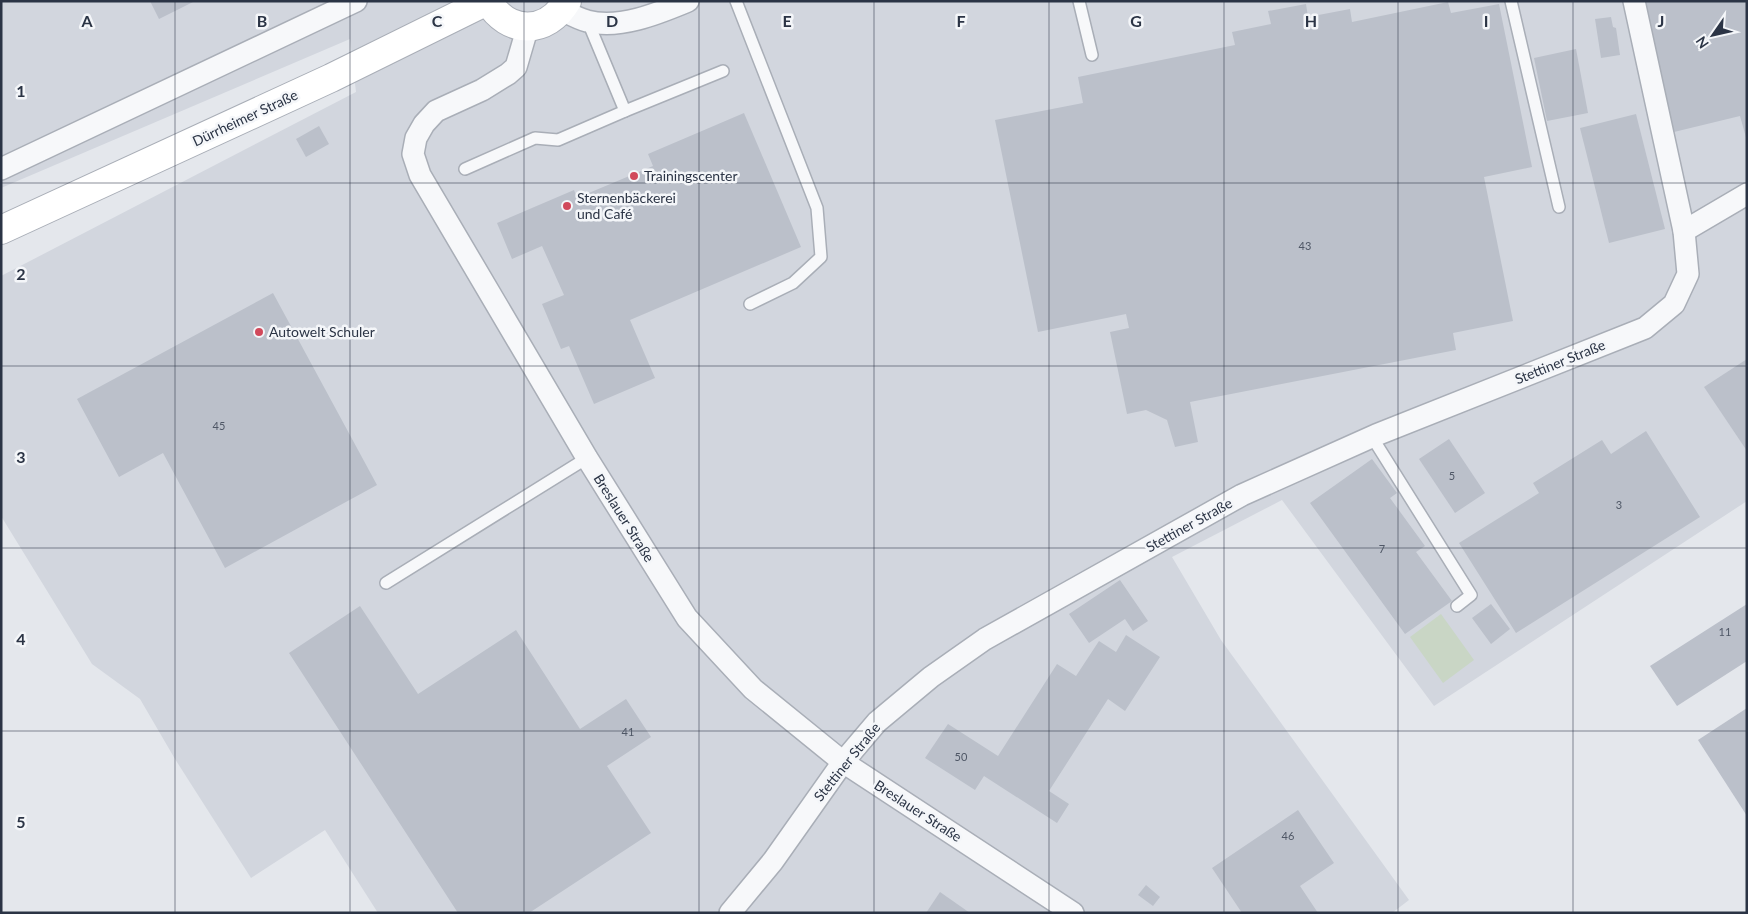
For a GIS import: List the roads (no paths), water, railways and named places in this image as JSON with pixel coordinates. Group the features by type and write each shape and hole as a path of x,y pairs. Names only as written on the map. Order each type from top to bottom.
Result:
{"main road":[{"name":"Dürrheimer Straße","path":"1,230 331,78 487,1 500,17 518,25 528,26"},
{"path":"528,26 547,22 565,6"}],"street":[{"path":"1,169 356,1"},
{"path":"565,6 588,22 620,22 646,18 688,1"},
{"name":"Stettiner Straße","path":"730,913 773,861 843,762 877,722 931,677 985,638 1242,495 1372,436 1645,328 1674,304 1688,274 1684,231 1634,1"},
{"name":"Breslauer Straße","path":"528,26 516,67 502,80 436,111 424,124 416,138 413,154 420,175 587,458 687,618 753,689 843,762 1072,913"},
{"path":"1684,231 1747,194"}],"lane":[{"path":"736,1 817,208 821,257 793,283 750,304"},
{"path":"1079,1 1092,55"},
{"path":"1511,1 1559,207"},
{"path":"588,22 625,111"},
{"path":"465,169 535,138 558,140 723,71"},
{"path":"1372,436 1471,595 1457,606"},
{"path":"386,583 587,458"}],"place":[{"name":"Trainingscenter","path":"634,176"},
{"name":"Sternenbäckerei und Café","path":"567,206"},
{"name":"Autowelt Schuler","path":"259,332"}]}
